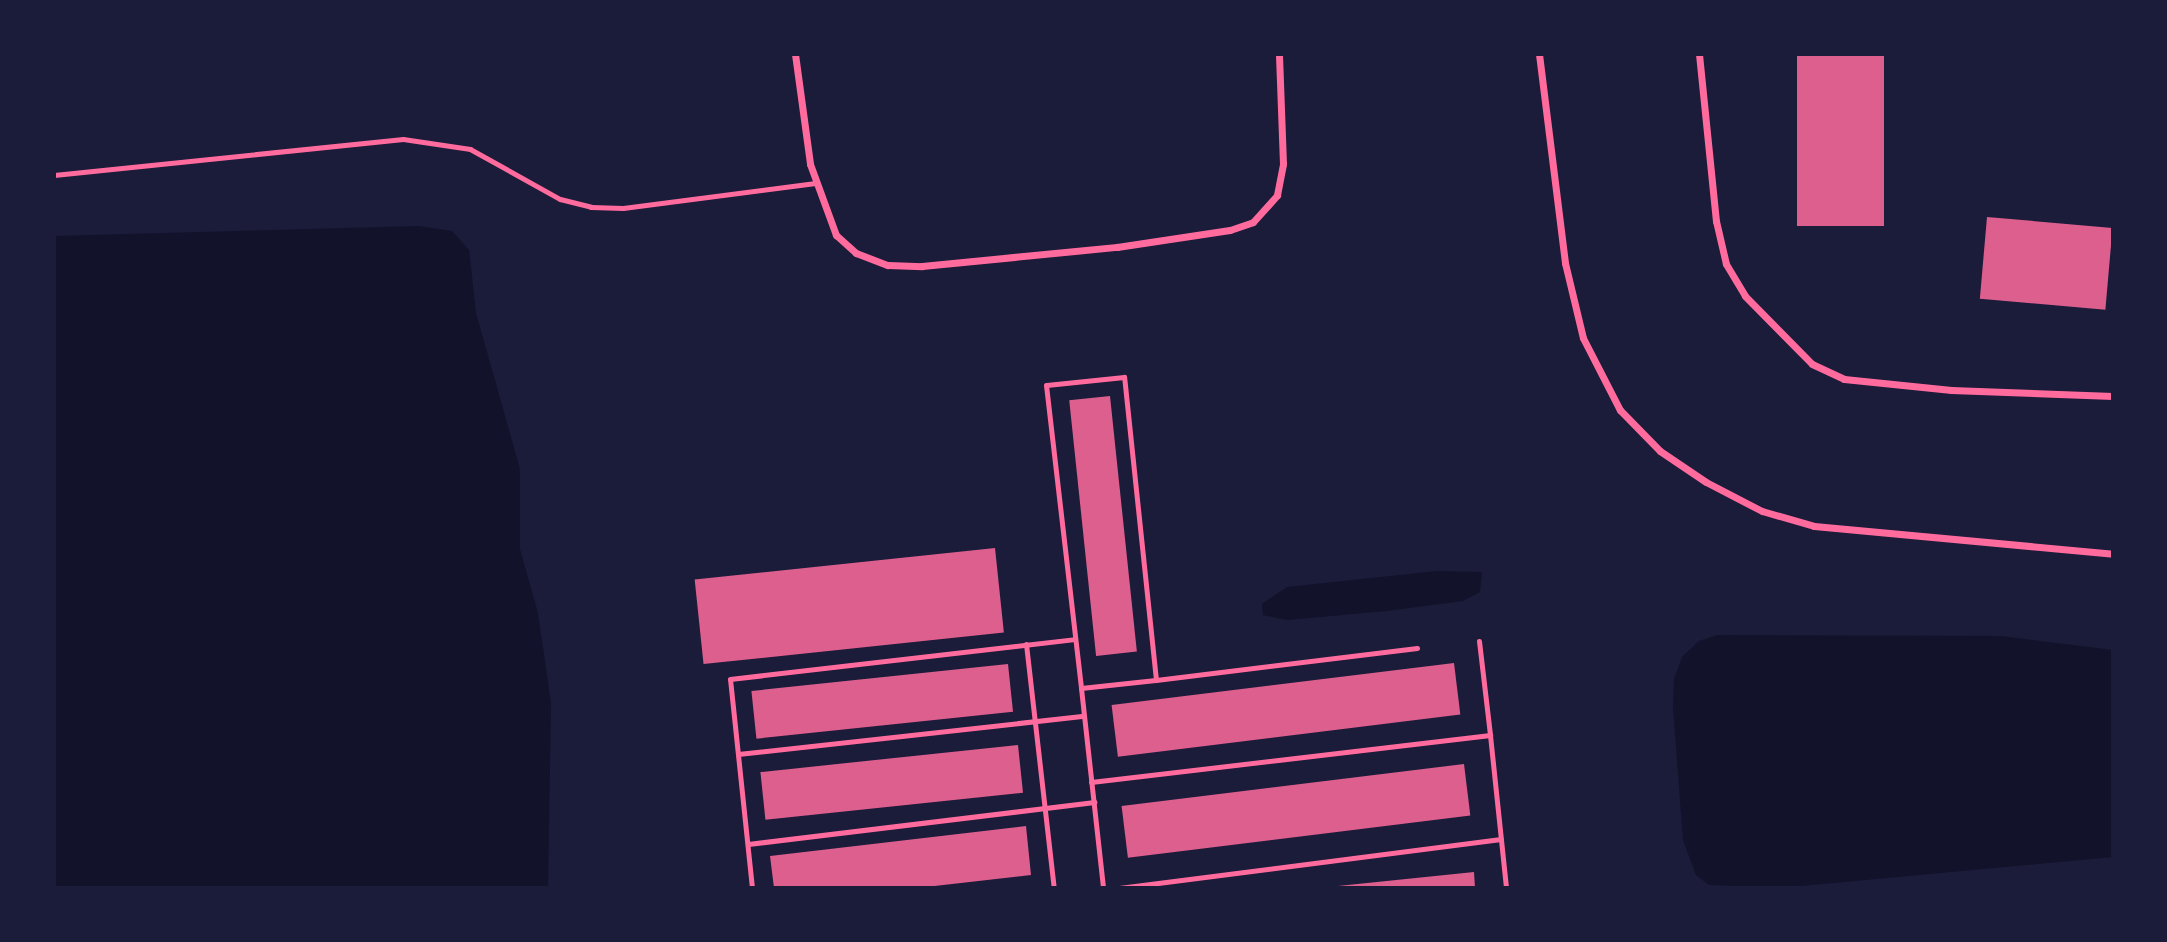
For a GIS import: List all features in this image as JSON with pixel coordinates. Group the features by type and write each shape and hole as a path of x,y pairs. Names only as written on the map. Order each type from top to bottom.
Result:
{"street":[{"path":"795,54 815,183 836,235 856,253 888,265 958,263 1230,230 1253,222 1277,195 1284,130 1279,54"},
{"path":"1539,54 1563,251 1583,338 1620,410 1660,451 1706,482 1762,511 1814,526 2113,554"},
{"path":"1699,54 1713,191 1726,264 1745,296 1812,363 1844,379 1951,390 2113,396"}],"lane":[{"path":"54,175 403,139 470,149 560,198 590,207 623,208 815,183"},
{"path":"1103,888 1046,385 1124,377 1156,680"},
{"path":"752,888 730,679 1075,639"},
{"path":"1479,640 1506,888"},
{"path":"1026,644 1054,888"},
{"path":"1081,688 1417,648"},
{"path":"738,754 1084,716"},
{"path":"1091,782 1490,735"},
{"path":"748,844 1094,802"},
{"path":"1119,888 1501,839"}],"shaded area":[{"path":"419,226 452,231 469,250 476,313 520,469 520,549 538,613 551,703 548,888 54,888 54,236"},
{"path":"1437,571 1482,572 1480,592 1463,601 1386,611 1287,620 1263,615 1262,604 1287,587"},
{"path":"1717,635 2001,636 2113,650 2113,857 1780,888 1709,885 1696,875 1683,840 1673,707 1674,679 1682,657 1699,641"}],"building":[{"path":"1797,54 1884,54 1884,226 1797,226"},
{"path":"1987,217 2113,228 2105,310 1980,299"},
{"path":"1110,396 1137,652 1096,656 1069,400"},
{"path":"995,548 1004,633 704,664 695,580"},
{"path":"1454,663 1460,715 1118,757 1112,705"},
{"path":"1008,664 1013,712 756,739 751,691"},
{"path":"1018,745 1023,793 765,820 760,772"},
{"path":"1464,764 1470,816 1128,858 1122,806"},
{"path":"1026,826 1031,875 917,888 774,888 770,856"},
{"path":"1474,872 1475,888 1338,886"}]}
